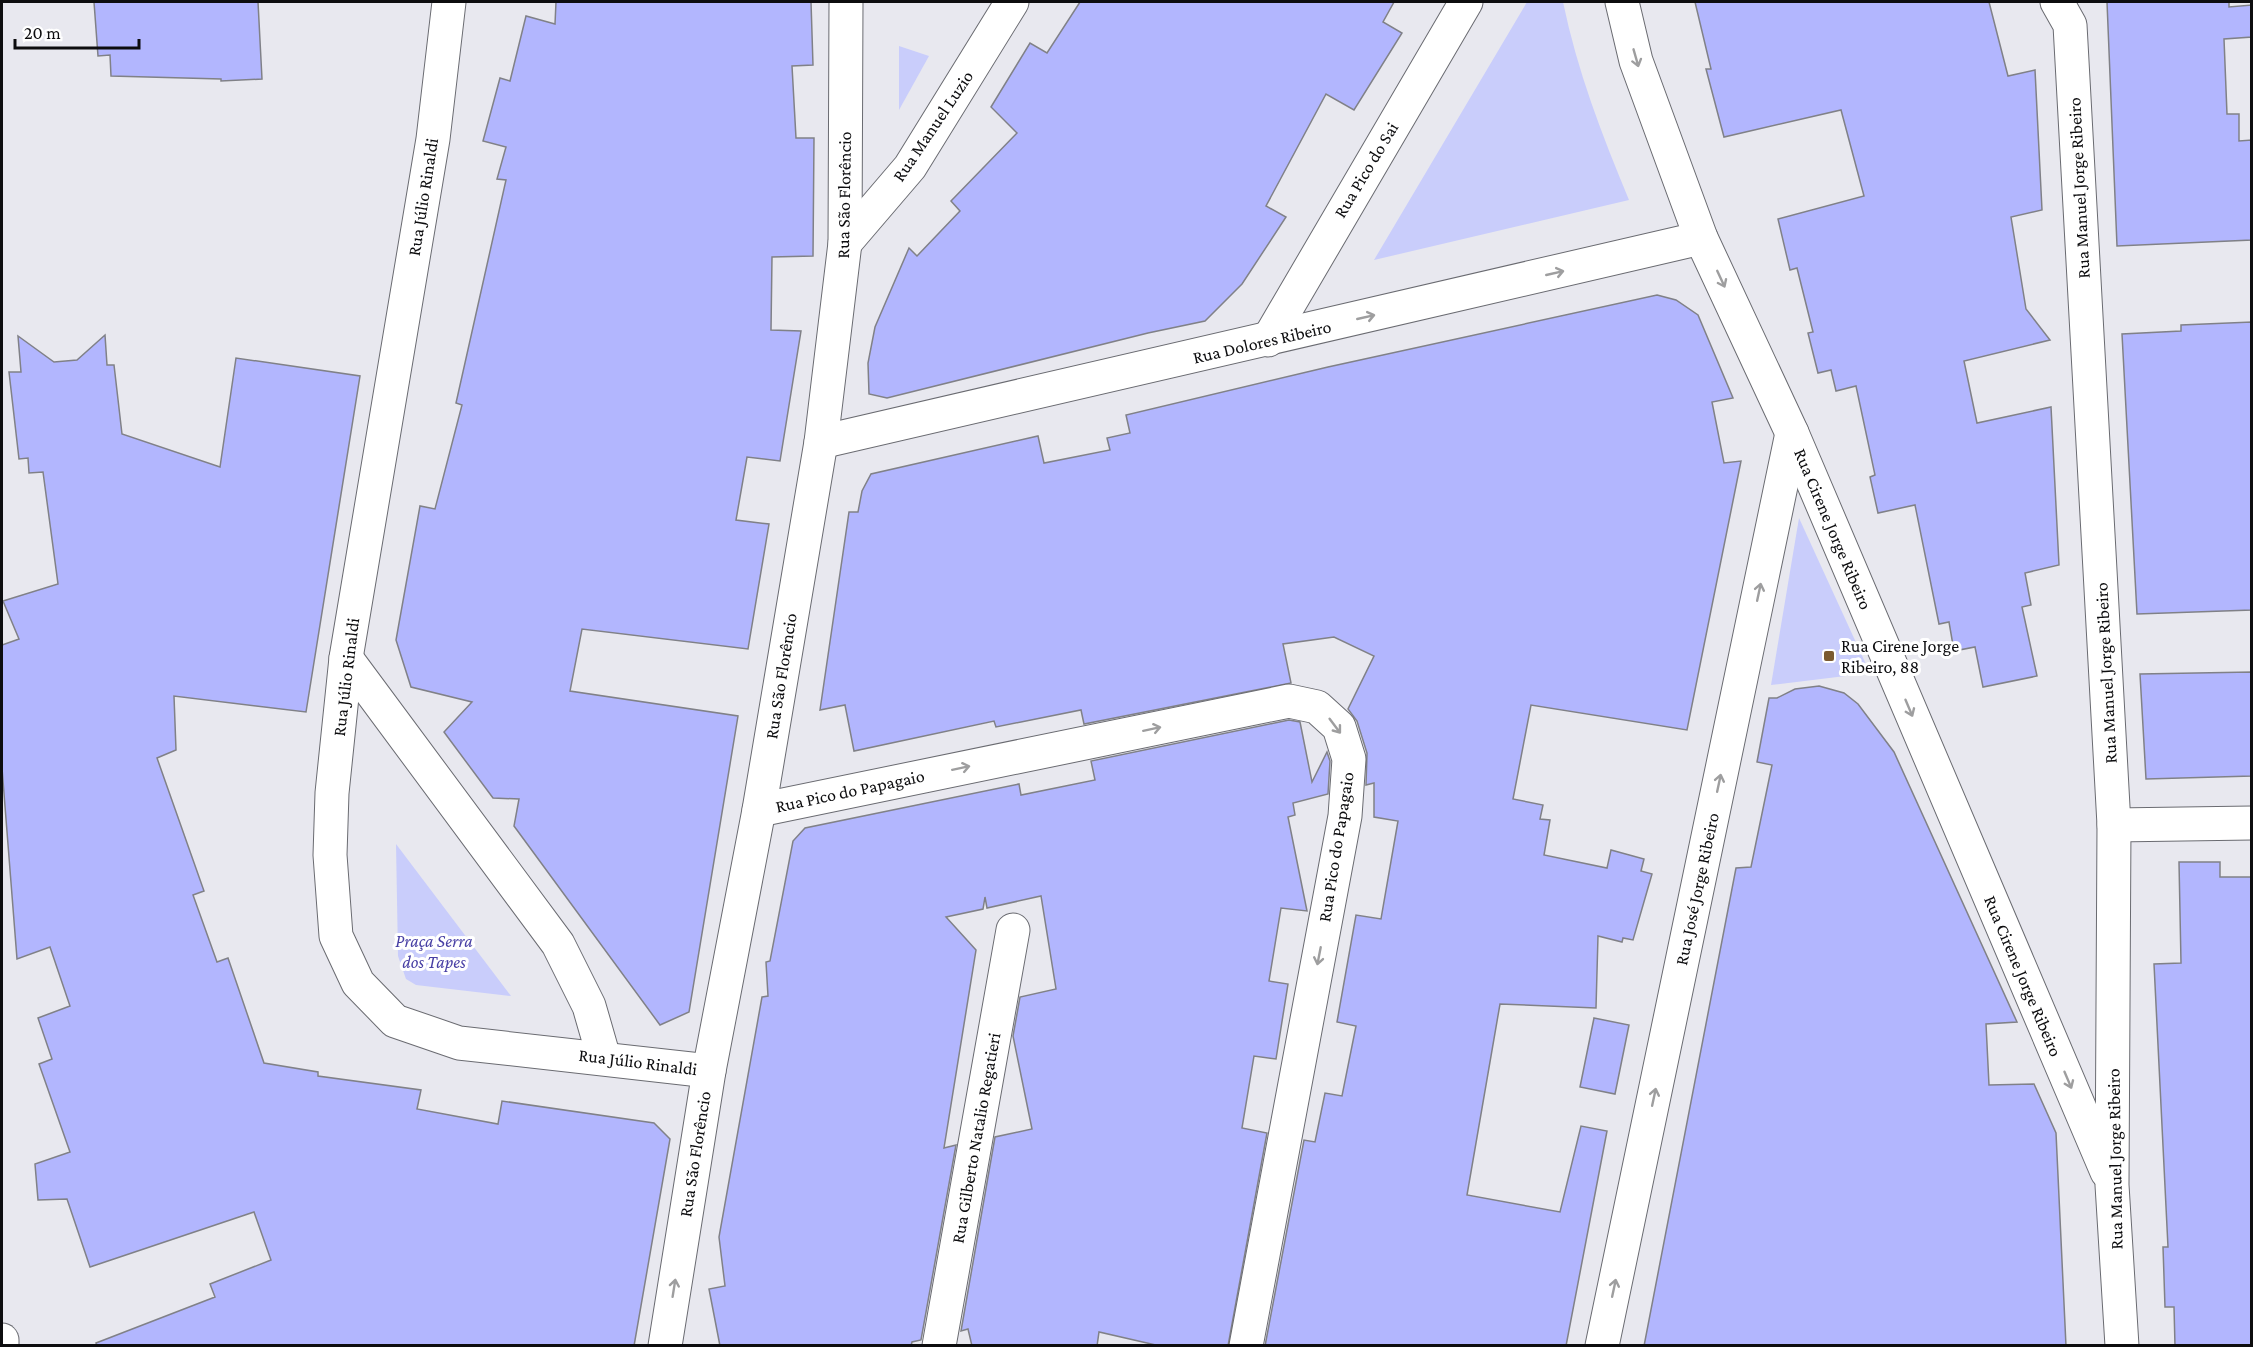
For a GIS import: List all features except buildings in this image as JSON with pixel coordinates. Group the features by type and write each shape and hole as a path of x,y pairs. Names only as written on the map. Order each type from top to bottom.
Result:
{"street":[{"name":"Rua Júlio Rinaldi","path":"449,2 433,139 346,658 332,793 330,855 336,936 358,983 395,1020 459,1043 709,1071"},
{"name":"Rua São Florêncio","path":"665,1346 709,1071 759,810 821,442 845,243 846,2"},
{"name":"Rua Manuel Luzio","path":"845,243 910,167 1012,2"},
{"name":"Rua Pico do Sai","path":"1268,340 1466,2"},
{"name":"Rua Cirene Jorge Ribeiro","path":"1622,2 1636,61 1701,238 1792,433 2112,1185"},
{"name":"Rua Manuel Jorge Ribeiro","path":"2065,9 2114,825 2112,1185 2122,1346"},
{"name":"Rua Dolores Ribeiro","path":"821,442 1701,238"},
{"name":"Rua José Jorge Ribeiro","path":"1602,1346 1792,433"},
{"path":"346,658 558,945 589,1006 604,1058"},
{"name":"Rua Pico do Papagaio","path":"759,810 1289,701 1317,707 1339,727 1349,759 1345,816 1246,1346"},
{"path":"2114,825 2252,823"},
{"name":"Rua Gilberto Natalio Regatieri","path":"939,1346 1013,930"},
{"path":"2,1340 2,1346"}],"green space":[{"path":"1527,2 1563,2 1575,52 1591,102 1629,200 1374,260"},
{"path":"899,46 929,56 899,110"},
{"path":"1799,518 1870,673 1771,685"},
{"name":"Praça Serra dos Tapes","path":"396,844 511,996 416,985 406,979 398,956"}],"place":[{"name":"Rua Cirene Jorge Ribeiro, 88","path":"1829,656"}]}
